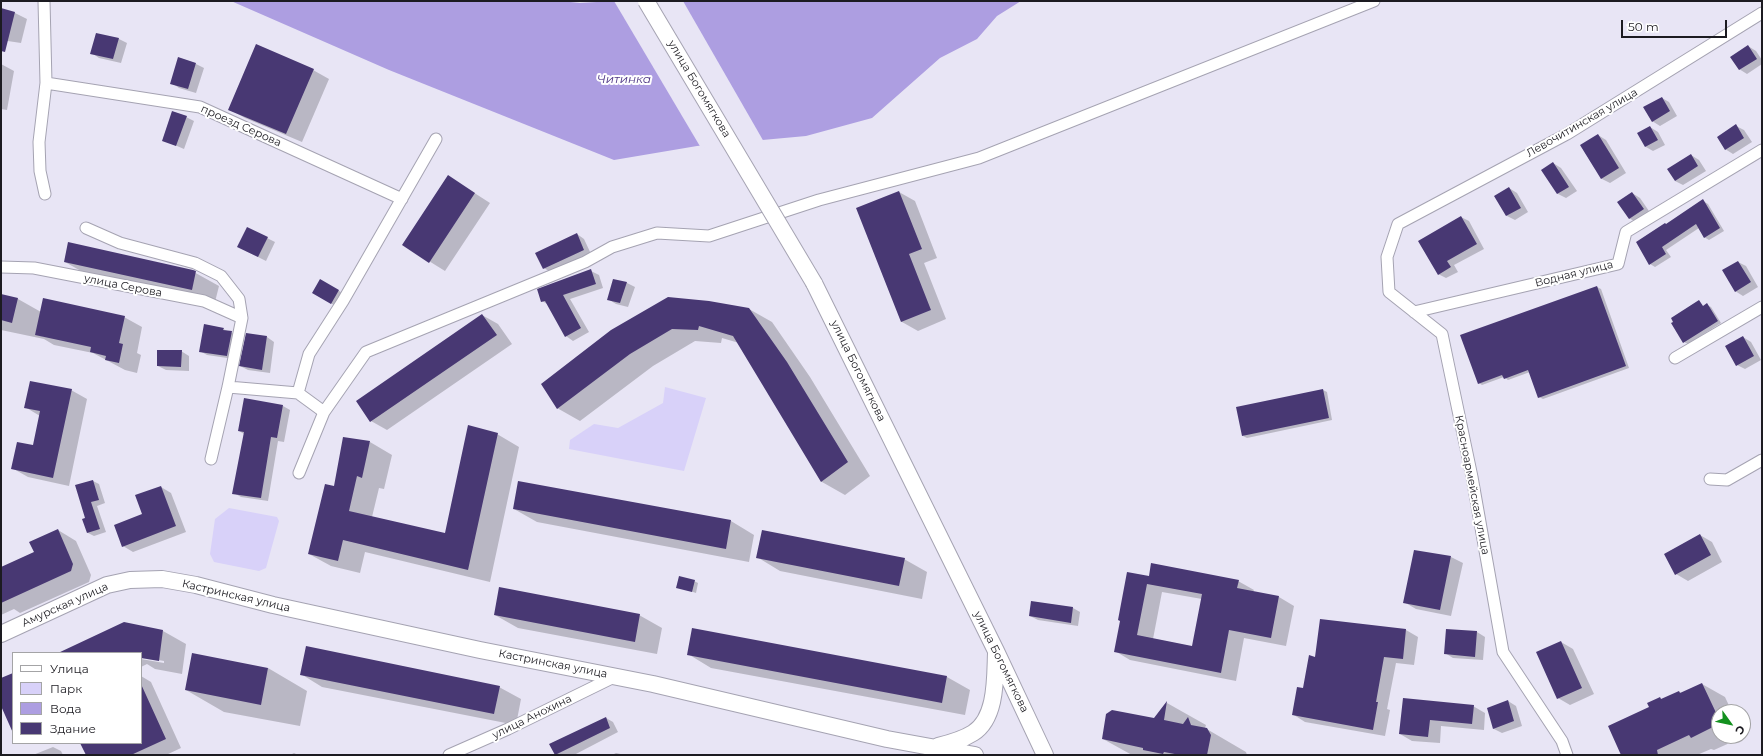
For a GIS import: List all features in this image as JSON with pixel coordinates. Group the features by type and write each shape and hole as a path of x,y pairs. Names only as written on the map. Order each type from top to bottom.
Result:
{"main road":[{"name":"улица Богомягкова","path":"646,1 814,283 996,651 1045,755"},
{"name":"Кастринская улица","path":"130,580 162,579 196,585 306,612 614,677 654,684 887,739 975,755"},
{"name":"Амурская улица","path":"1,634 107,585 130,580"},
{"path":"935,747 962,739 974,732 983,724 992,706 996,651"}],"street":[{"path":"44,1 46,83 39,142 40,171 45,194"},
{"path":"298,473 324,412 366,352 585,262 612,247 657,233 709,236 819,200 979,158 1374,1"},
{"name":"Левочитинская улица","path":"1398,224 1567,134 1762,13"},
{"name":"проезд Серова","path":"46,83 200,107 402,199"},
{"path":"298,393 309,354 343,302 436,139"},
{"name":"Водная улица","path":"1414,312 1618,264 1626,232 1762,150"},
{"name":"Красноармейская улица","path":"1398,224 1387,257 1389,292 1442,334 1472,477 1503,652 1562,741 1567,755"},
{"path":"86,228 120,243 195,263 221,276 239,299 242,318 211,459"},
{"name":"улица Серова","path":"1,267 34,268 204,301 242,318"},
{"path":"1675,358 1762,307"},
{"path":"228,387 298,393 324,412"},
{"path":"1710,478 1727,480 1762,460"},
{"name":"улица Анохина","path":"448,755 614,677"}],"green space":[{"path":"665,387 706,398 684,471 569,449 570,440 594,424 618,428 663,403"},
{"path":"229,508 277,517 279,521 266,568 259,571 214,562 210,554 215,519"}],"water":[{"name":"Читинка","path":"231,1 561,1 580,3 613,1 1021,1 997,16 977,39 940,58 872,118 806,136 697,146 614,160 389,70"}],"pier":[{"path":"614,1 683,1 764,142 701,148"}],"building":[{"path":"1,8 15,12 5,52 1,51"},
{"path":"96,33 119,38 113,59 90,54"},
{"path":"256,44 314,69 286,134 228,110"},
{"path":"1748,45 1757,59 1739,70 1730,57"},
{"path":"178,57 196,63 188,89 170,84"},
{"path":"1662,97 1670,111 1652,122 1643,107"},
{"path":"172,111 187,116 176,146 162,141"},
{"path":"1736,124 1744,138 1725,150 1717,137"},
{"path":"1650,126 1658,140 1645,147 1637,133"},
{"path":"1598,134 1619,168 1601,179 1580,145"},
{"path":"1691,154 1698,166 1675,181 1667,169"},
{"path":"1553,162 1569,187 1557,194 1541,170"},
{"path":"448,175 475,193 429,263 402,245"},
{"path":"1509,187 1521,208 1506,216 1494,196"},
{"path":"899,191 922,249 909,254 931,310 901,322 856,208"},
{"path":"1632,192 1644,209 1629,219 1617,202"},
{"path":"1703,199 1720,228 1704,238 1696,224 1662,247 1666,254 1649,265 1636,242"},
{"path":"1461,216 1477,244 1447,261 1451,267 1438,275 1418,241"},
{"path":"247,227 268,237 258,257 237,247"},
{"path":"577,233 584,250 543,269 535,253"},
{"path":"68,242 196,271 192,290 64,262"},
{"path":"1738,261 1751,282 1735,292 1722,270"},
{"path":"591,269 596,284 563,295 581,328 565,337 545,301 541,302 537,289"},
{"path":"320,279 339,290 331,304 312,293"},
{"path":"613,279 627,282 620,303 607,300"},
{"path":"1597,286 1626,366 1538,398 1528,370 1504,379 1502,375 1478,384 1460,335"},
{"path":"1,294 18,298 12,323 1,320"},
{"path":"668,297 709,301 749,308 787,362 848,462 821,482 733,336 699,326 698,330 672,329 630,354 557,409 541,384 611,330"},
{"path":"43,298 125,316 119,343 123,344 119,363 105,360 106,356 90,352 91,347 35,335"},
{"path":"1699,300 1703,306 1707,303 1718,321 1683,343 1671,323 1673,322 1671,318"},
{"path":"482,314 497,335 370,422 356,401"},
{"path":"204,324 224,328 223,330 232,331 227,356 199,352"},
{"path":"246,333 267,336 262,370 239,366"},
{"path":"1743,336 1754,356 1736,366 1725,346"},
{"path":"157,350 182,350 181,367 157,366"},
{"path":"30,381 72,389 53,478 11,469 17,442 33,445 40,411 24,408"},
{"path":"1323,389 1329,418 1242,436 1236,407"},
{"path":"244,398 283,405 277,438 271,437 261,498 232,494 244,432 238,431"},
{"path":"468,425 498,433 468,570 343,540 338,561 308,554 325,484 334,486 343,437 370,441 362,478 357,476 349,511 445,533"},
{"path":"93,480 99,500 91,502 100,529 87,533 82,519 85,518 75,485"},
{"path":"518,481 731,520 726,549 513,509"},
{"path":"161,486 176,526 122,547 114,525 142,514 135,495"},
{"path":"58,529 73,564 71,571 1,603 1,567 34,552 29,542"},
{"path":"762,530 905,558 899,586 756,558"},
{"path":"1700,534 1711,555 1675,575 1664,554"},
{"path":"1414,550 1451,556 1440,610 1403,603"},
{"path":"1151,563 1239,580 1237,588 1279,596 1271,638 1229,630 1221,673 1114,652 1127,572 1149,576","holes":["1147,584 1202,594 1192,646 1137,635"]},
{"path":"679,576 695,580 692,592 676,588"},
{"path":"499,587 640,614 635,642 494,615"},
{"path":"1031,601 1073,607 1071,623 1029,616"},
{"path":"1320,619 1406,629 1403,659 1384,657 1376,702 1378,702 1373,730 1292,715 1297,687 1303,688 1309,655 1315,657"},
{"path":"124,622 163,630 159,661 142,658 142,652 60,652"},
{"path":"692,628 947,676 942,703 687,655"},
{"path":"1446,629 1477,631 1475,657 1444,654"},
{"path":"1561,641 1582,688 1557,699 1536,652"},
{"path":"306,646 500,686 494,714 300,675"},
{"path":"192,653 268,668 261,705 185,690"},
{"path":"12,673 12,731 1,706 1,678"},
{"path":"1702,683 1712,704 1711,728 1691,738 1689,735 1657,750 1658,755 1621,755 1608,726 1649,707 1647,703 1660,697 1661,699 1679,691 1680,693"},
{"path":"142,686 166,739 131,755 86,755 80,744 142,744"},
{"path":"1403,698 1474,705 1472,724 1430,720 1428,737 1399,734"},
{"path":"1508,700 1514,721 1493,729 1487,708"},
{"path":"1167,701 1164,720 1183,724 1188,717 1191,725 1207,728 1211,735 1207,755 1180,755 1164,752 1163,754 1102,739 1106,714 1112,710 1154,718"},
{"path":"606,717 610,728 555,755 549,744"}]}
